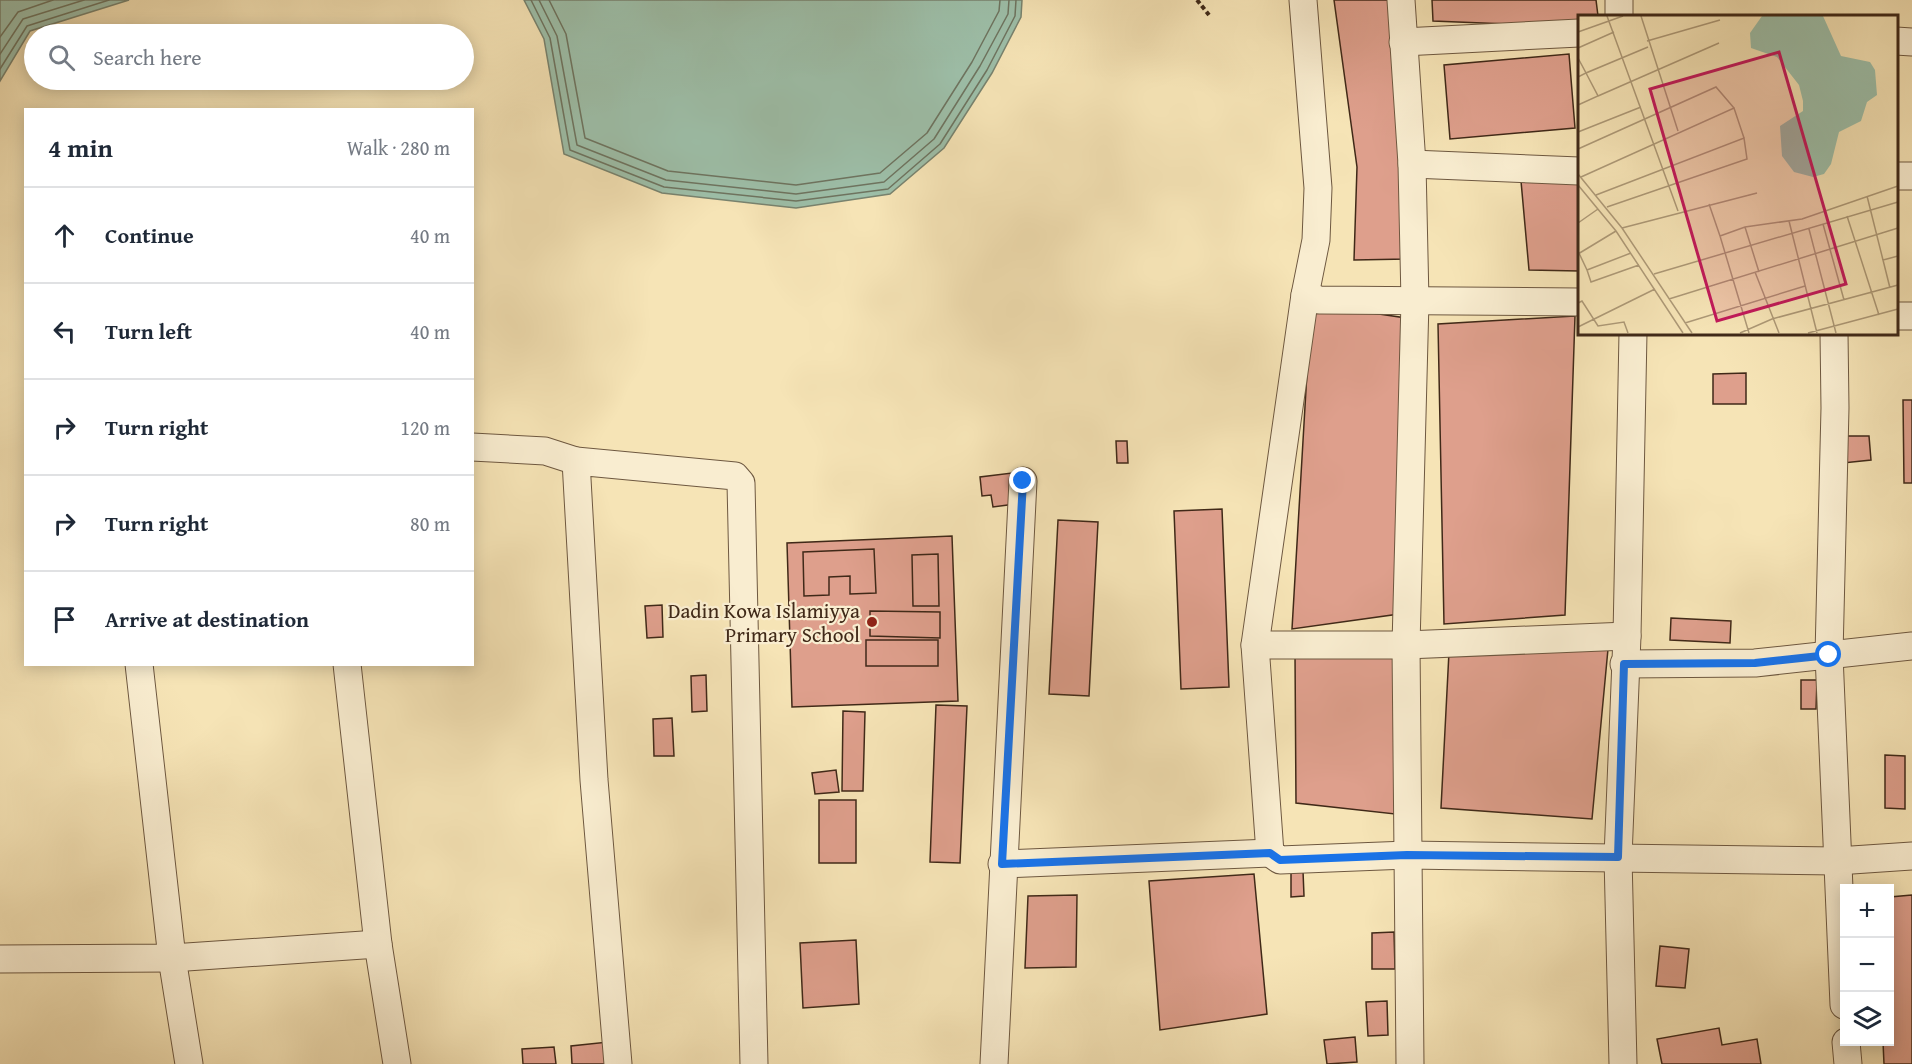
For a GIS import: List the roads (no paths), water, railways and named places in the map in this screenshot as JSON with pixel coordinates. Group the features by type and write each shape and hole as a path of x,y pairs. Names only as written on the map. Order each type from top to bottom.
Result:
{"street":[{"path":"1270,853 1255,645 1305,295 1316,240 1318,188 1303,0"},
{"path":"1401,0 1412,164 1415,301 1406,645 1410,1064"},
{"path":"1403,42 1578,33"},
{"path":"1897,41 1912,42"},
{"path":"1412,164 1578,171"},
{"path":"1305,295 1319,300 1578,302"},
{"path":"1623,1064 1618,857 1624,664 1627,636 1633,334"},
{"path":"1834,334 1835,408 1829,655 1844,992"},
{"path":"474,447 545,451 576,460 735,476 741,483 754,1064"},
{"path":"576,460 594,780 618,1064"},
{"path":"994,1064 1002,864 1023,481"},
{"path":"1255,645 1406,645 1627,636"},
{"path":"1624,664 1755,663 1912,646"},
{"path":"139,666 172,958 189,1064"},
{"path":"347,666 378,945 397,1064"},
{"path":"1002,864 1270,853 1280,860 1407,855 1837,861 1912,856"},
{"path":"0,960 172,958 378,945"},
{"path":"1846,1046 1848,1064"}],"water":[{"path":"0,0 129,0 52,24 24,24 24,41 0,81"},
{"path":"524,0 1022,0 1021,17 992,73 944,148 890,194 796,208 662,193 564,154 544,39"}],"place":[{"name":"Dadin Kowa Islamiyya Primary School","path":"872,622"}]}
